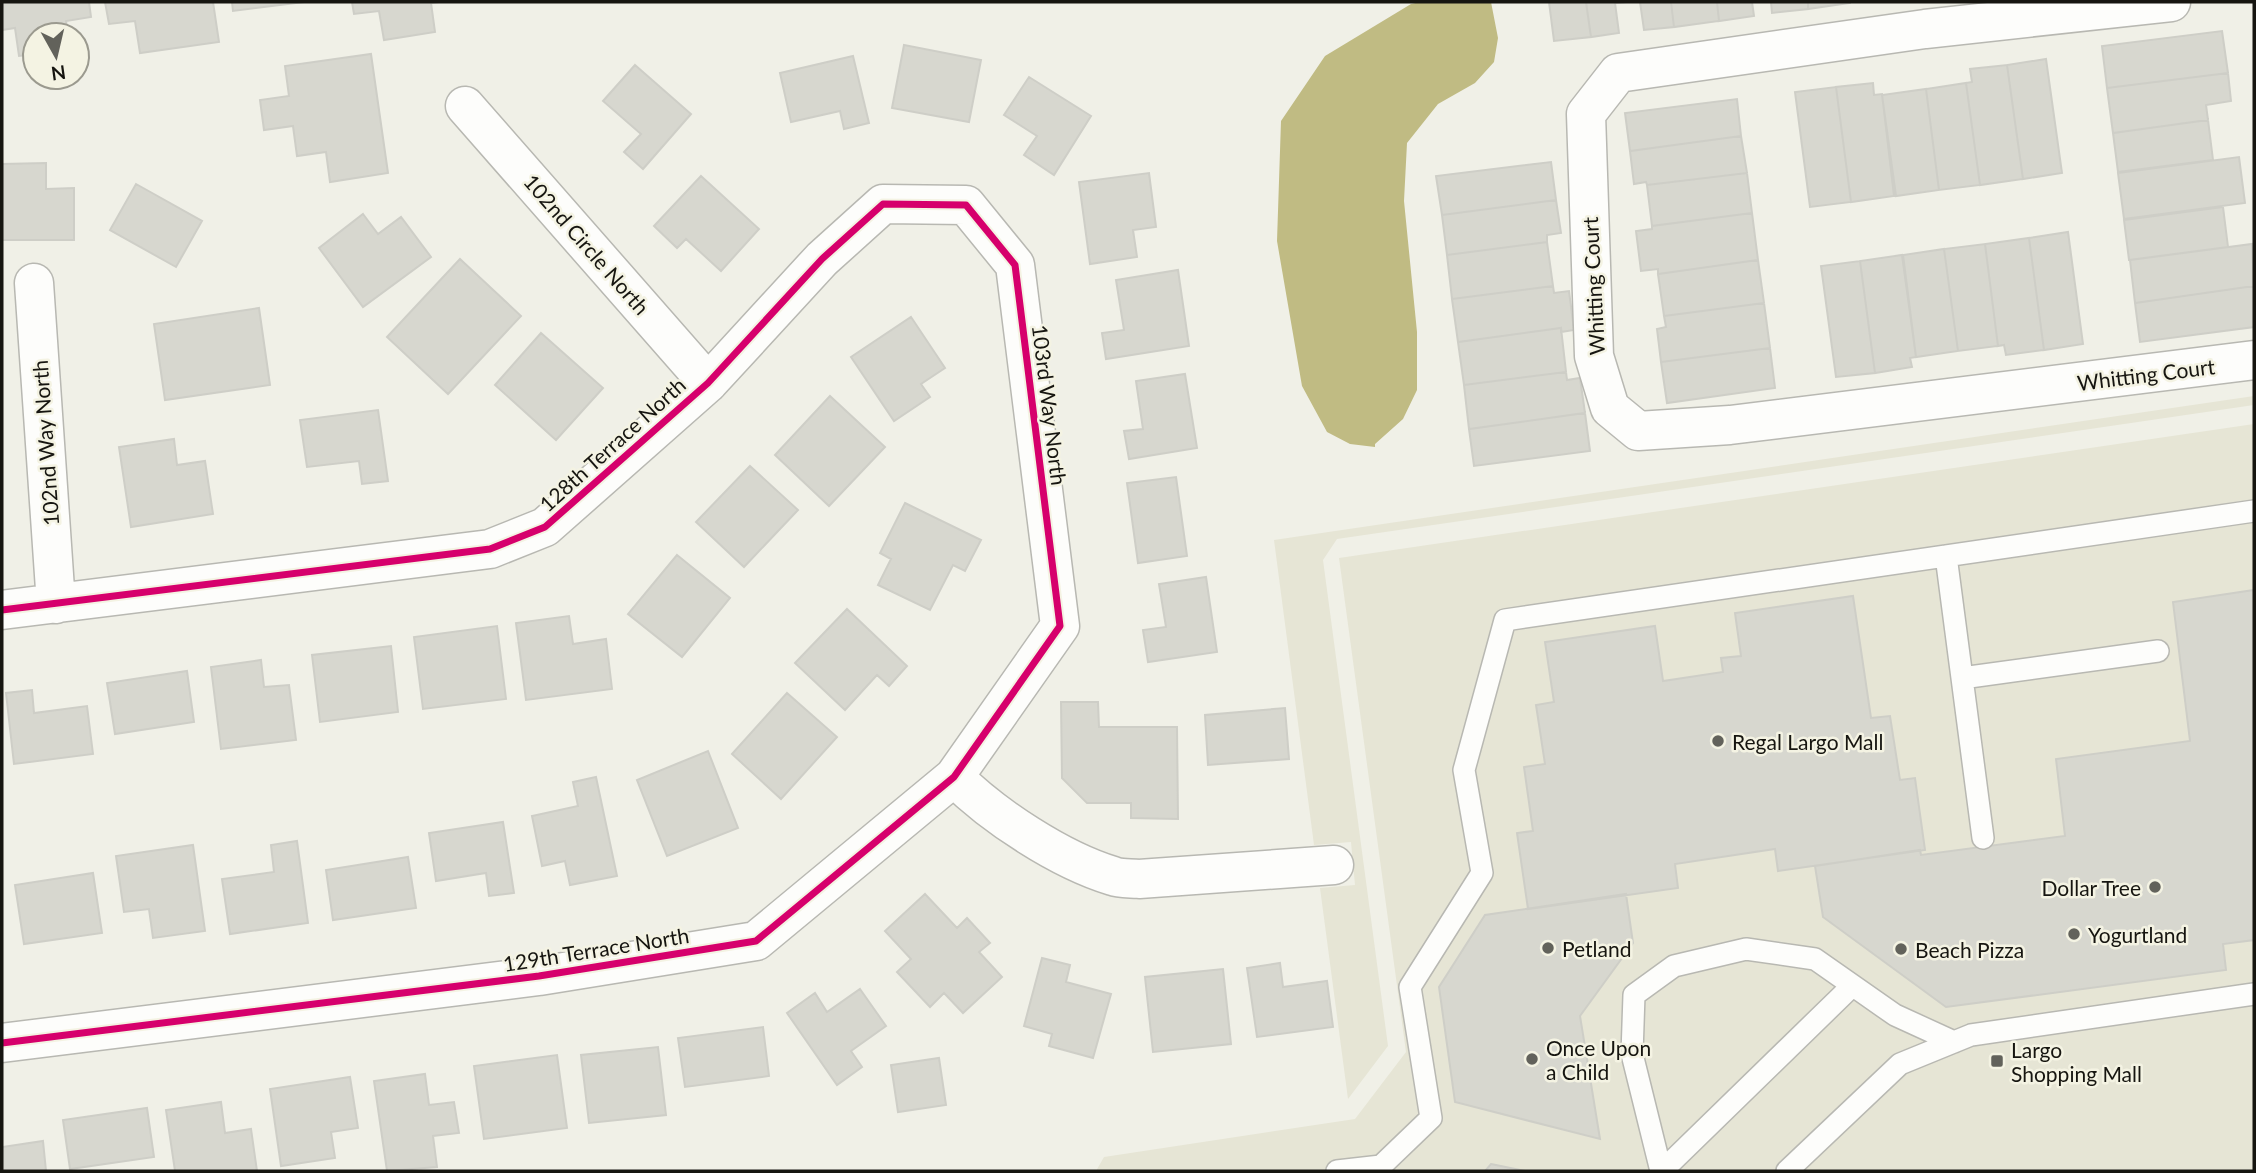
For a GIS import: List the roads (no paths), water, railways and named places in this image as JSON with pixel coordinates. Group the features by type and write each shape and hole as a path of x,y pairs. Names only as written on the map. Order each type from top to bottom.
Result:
{"street":[{"name":"Whitting Court","path":"2171,2 1925,29 1618,73 1586,114 1594,356 1610,408 1638,430 1730,425 2254,360"},
{"name":"102nd Circle North","path":"466,106 708,383"},
{"name":"128th Terrace North","path":"2,610 490,549 545,527 708,383 822,259 883,204 966,205"},
{"name":"103rd Way North","path":"966,205 1014,265 1060,626"},
{"name":"102nd Way North","path":"34,283 56,604"},
{"name":"129th Terrace North","path":"2,1043 539,976 756,941 954,777 1060,626"},
{"path":"954,777 975,798 1049,848 1115,877 1139,878 1334,865"}],"lane":[{"path":"1337,1171 1381,1166 1431,1118 1410,987 1482,873 1464,770 1505,620 2254,511"},
{"path":"1946,556 1983,838"},
{"path":"1962,678 2158,651"},
{"path":"1853,986 1662,1171 1632,1054 1634,995 1674,967 1746,949 1815,959 1895,1015 1954,1042"},
{"path":"1787,1171 1900,1064 1971,1035 2254,994"}],"place":[{"name":"Regal Largo Mall","path":"1718,741"},
{"name":"Dollar Tree","path":"2155,887"},
{"name":"Yogurtland","path":"2074,934"},
{"name":"Petland","path":"1548,948"},
{"name":"Beach Pizza","path":"1901,949"},
{"name":"Once Upon a Child","path":"1532,1059"},
{"name":"Largo Shopping Mall","path":"1997,1061"}]}
